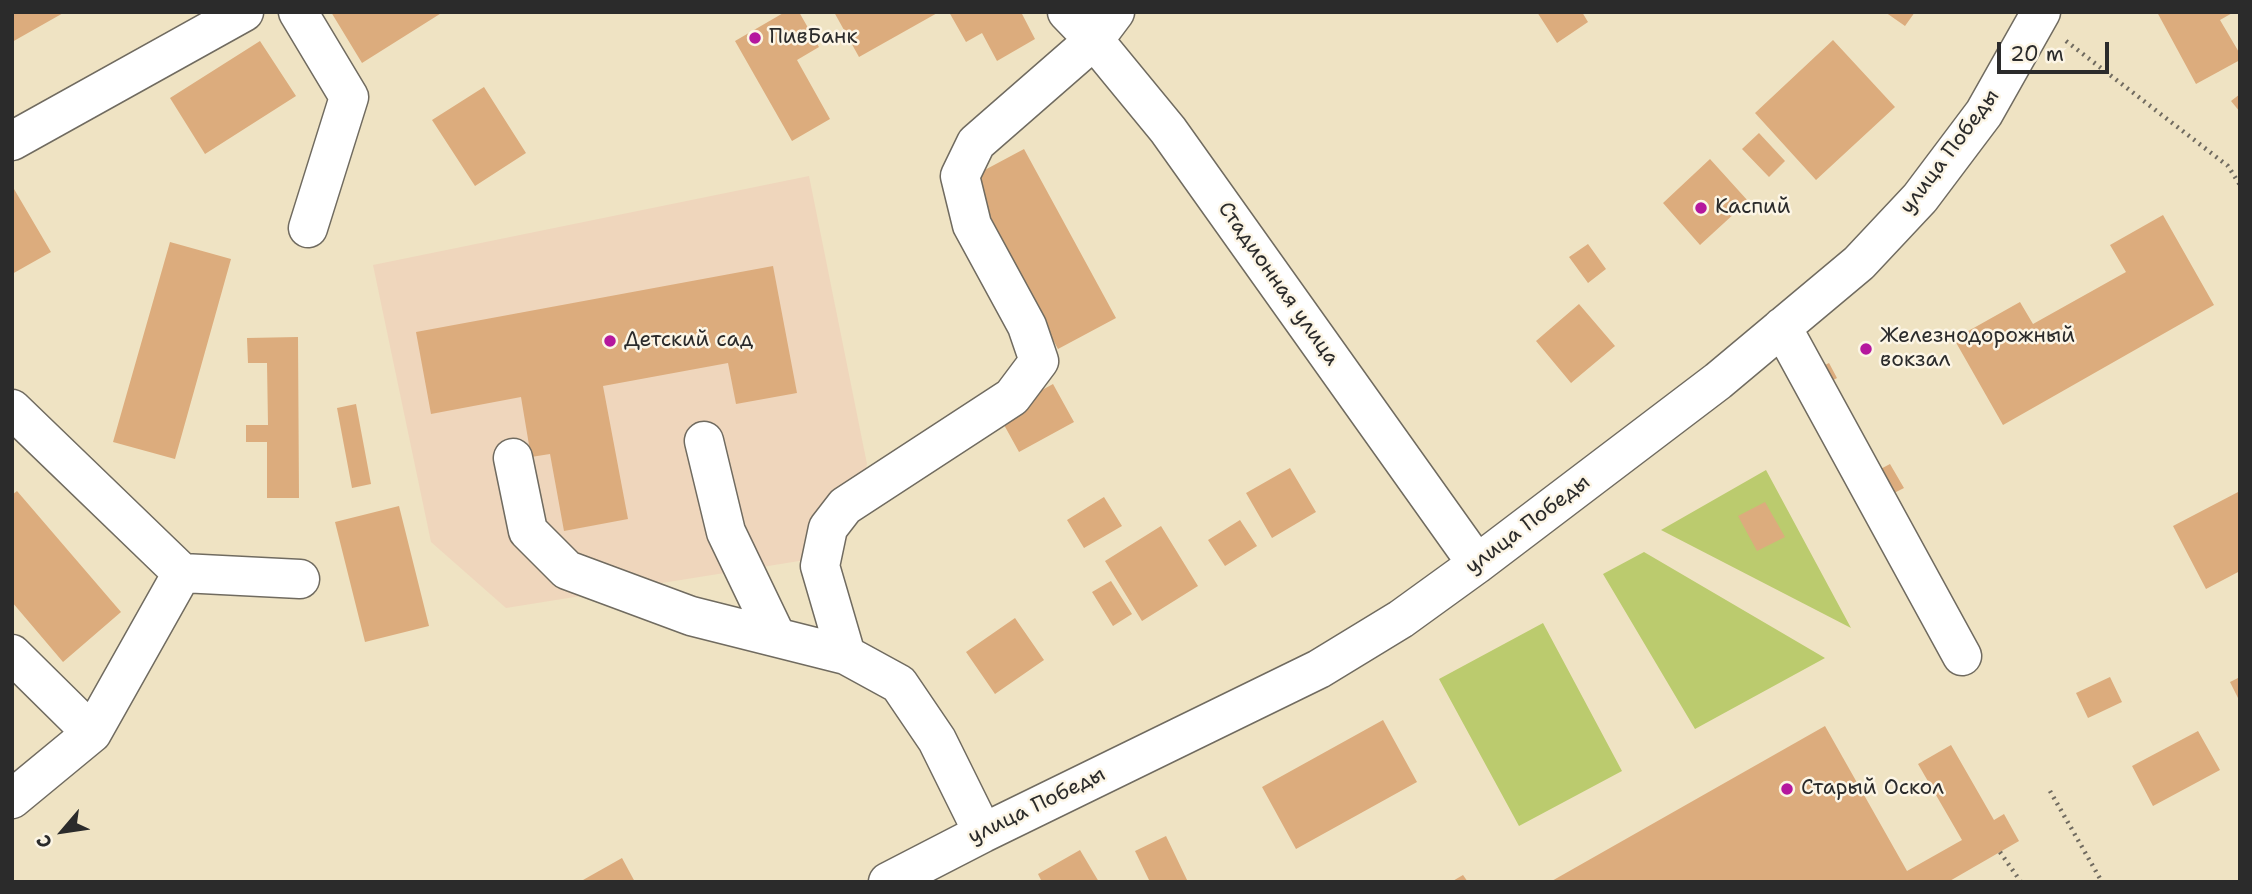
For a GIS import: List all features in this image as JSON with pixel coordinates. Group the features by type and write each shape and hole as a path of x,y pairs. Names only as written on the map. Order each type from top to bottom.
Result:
{"street":[{"path":"12,141 244,12"},
{"path":"298,12 349,97 308,228"},
{"name":"Стадионная улица","path":"1068,12 1104,26 1168,130 1476,564"},
{"name":"улица Победы","path":"888,882 1319,669 1401,619 1476,564 1718,381 1859,263 1920,198 1984,113 2039,16"},
{"path":"846,655 820,566 828,528 845,506 1012,397 1039,361 1027,326 972,225 960,176 976,143 1104,26"},
{"path":"1782,327 1962,656"},
{"path":"12,409 182,573 300,579"},
{"path":"704,441 726,532 776,636"},
{"path":"513,458 528,531 567,570 691,616 846,655 900,684 937,740 983,833"},
{"path":"12,799 92,733 182,573"},
{"path":"12,654 92,733"}],"path":[{"path":"2039,16 2228,166 2240,185"},
{"path":"2050,791 2102,882"},
{"path":"2000,852 2021,882"}],"shaded area":[{"path":"809,176 867,464 843,554 506,608 431,542 373,265"}],"green space":[{"path":"1766,470 1851,628 1661,530"},
{"path":"1644,552 1825,658 1695,729 1603,574"},
{"path":"1543,623 1622,771 1519,826 1439,679"}],"building":[{"path":"12,12 65,12 12,42"},
{"path":"331,12 443,12 362,63"},
{"path":"785,12 799,12 819,47 797,60 830,119 792,141 735,41"},
{"path":"834,12 939,12 859,57"},
{"path":"949,12 1021,12 1035,39 997,61 982,33 966,42"},
{"path":"1537,12 1582,12 1588,22 1557,43"},
{"path":"1885,12 1915,12 1905,26"},
{"path":"2157,12 2234,12 2220,20 2240,54 2240,60 2196,84"},
{"path":"1833,40 1895,107 1816,180 1755,113"},
{"path":"260,41 296,96 205,154 170,98"},
{"path":"484,87 526,153 475,186 432,120"},
{"path":"2240,94 2240,112 2231,101"},
{"path":"1759,133 1785,161 1769,177 1742,149"},
{"path":"1024,149 1116,318 1058,349 966,180"},
{"path":"1710,159 1748,201 1700,245 1663,203"},
{"path":"14,189 51,252 12,274 12,191"},
{"path":"2163,215 2214,305 2003,425 1954,339 2020,302 2033,324 2126,272 2110,245"},
{"path":"170,242 231,259 175,459 113,442"},
{"path":"1588,244 1606,269 1588,283 1569,257"},
{"path":"773,266 797,393 736,404 728,363 603,386 628,519 564,531 550,454 531,457 521,397 431,414 416,332"},
{"path":"1579,304 1615,346 1571,383 1536,341"},
{"path":"298,337 299,498 267,498 267,442 246,442 246,425 268,425 267,363 248,363 247,338"},
{"path":"1829,363 1837,378 1821,387 1813,371"},
{"path":"1053,384 1074,422 1019,452 998,414"},
{"path":"356,404 371,484 352,488 337,408"},
{"path":"1890,464 1904,488 1884,498 1871,474"},
{"path":"1290,468 1316,512 1272,538 1246,493"},
{"path":"17,491 121,612 63,662 12,602 12,495"},
{"path":"2240,491 2240,571 2206,589 2173,526"},
{"path":"1104,497 1122,526 1084,548 1067,520"},
{"path":"1765,502 1785,537 1757,551 1738,516"},
{"path":"399,506 429,626 365,642 335,522"},
{"path":"1240,520 1257,546 1225,566 1208,540"},
{"path":"1161,526 1198,586 1142,621 1105,561"},
{"path":"1111,581 1132,614 1113,626 1092,592"},
{"path":"1015,618 1044,660 995,694 966,652"},
{"path":"2110,677 2122,702 2088,718 2076,693"},
{"path":"2240,677 2240,702 2230,682"},
{"path":"1383,720 1417,782 1296,849 1262,787"},
{"name":"Старый Оскол","path":"1825,726 1907,871 1962,840 1918,764 1951,745 1994,820 2004,814 2019,841 1948,882 1550,882"},
{"path":"2198,731 2220,770 2153,806 2132,766"},
{"path":"1166,836 1188,882 1150,882 1135,851"},
{"path":"1080,850 1099,882 1042,882 1038,874"},
{"path":"622,858 635,882 583,880"},
{"path":"1463,875 1468,882 1451,882"}],"place":[{"name":"ПивБанк","path":"755,38"},
{"name":"Каспий","path":"1701,208"},
{"name":"Детский сад","path":"610,341"},
{"name":"Железнодорожный вокзал","path":"1866,349"},
{"name":"Старый Оскол","path":"1787,789"}]}
